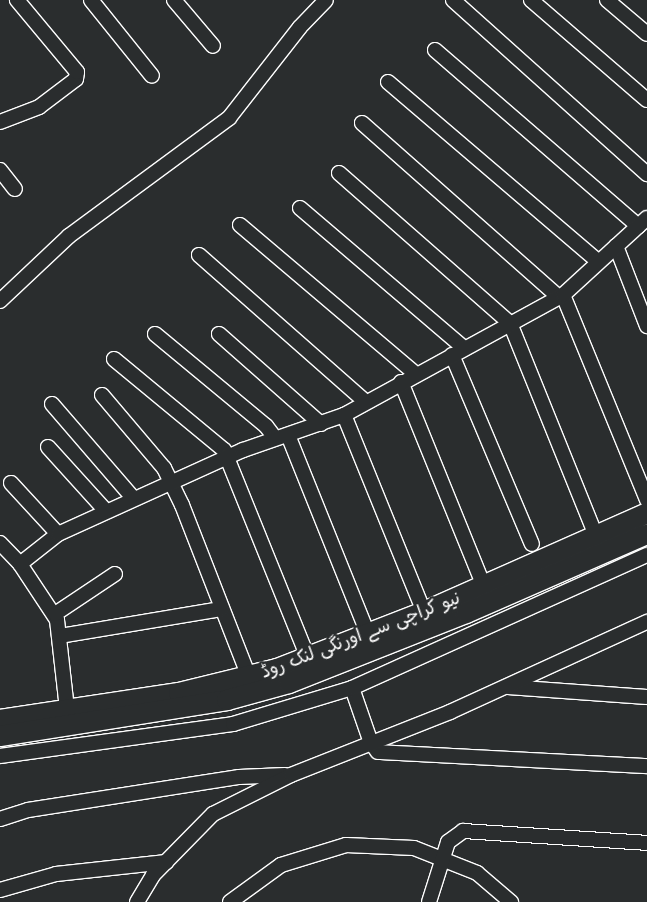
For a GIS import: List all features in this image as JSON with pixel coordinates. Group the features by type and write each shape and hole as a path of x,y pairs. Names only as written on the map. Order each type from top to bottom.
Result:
{"street":[{"path":"0,122 39,107 76,79 77,72 17,0"},
{"path":"91,0 152,76"},
{"path":"174,0 213,46"},
{"path":"0,302 69,236 228,118 300,27 326,0"},
{"path":"453,0 647,174"},
{"path":"531,0 647,100"},
{"path":"607,0 647,34"},
{"path":"20,564 58,534 170,480 228,456 344,415 401,382 561,296 643,222 435,50"},
{"path":"388,82 599,262"},
{"path":"362,123 561,296 647,500"},
{"path":"0,170 16,189"},
{"path":"339,173 510,323 587,546"},
{"path":"300,208 458,351 532,544"},
{"path":"240,225 416,374"},
{"path":"616,246 647,326"},
{"path":"199,255 366,402"},
{"path":"155,334 266,426 282,436 368,634"},
{"path":"220,334 321,424"},
{"path":"114,359 228,456 308,658"},
{"path":"401,382 484,586"},
{"path":"102,395 154,453 170,480 248,677"},
{"path":"52,404 133,498"},
{"path":"344,415 424,612"},
{"path":"48,448 106,511"},
{"path":"11,484 58,534"},
{"name":"نیو کراچی سے اورنگی لنک روڈ","path":"0,736 227,700 331,659 587,546 647,513"},
{"name":"نیو کراچی سے اورنگی لنک روڈ","path":"0,720 179,693 248,677 308,658 331,659 368,634 484,586 587,546 647,534"},
{"path":"0,542 20,564 54,614 60,636 66,709"},
{"path":"0,756 233,724 352,688 647,555"},
{"path":"54,614 115,574"},
{"path":"60,636 222,609"},
{"path":"137,902 153,875 213,814 291,775 505,687 645,624"},
{"path":"505,687 647,697"},
{"path":"352,688 372,743 378,752 647,766"},
{"path":"0,819 28,810 238,777 291,775"},
{"path":"429,902 448,842 463,831 647,843"},
{"path":"230,902 281,865 346,845 414,848 478,872 511,902"},
{"path":"0,890 56,874 166,862"}]}
